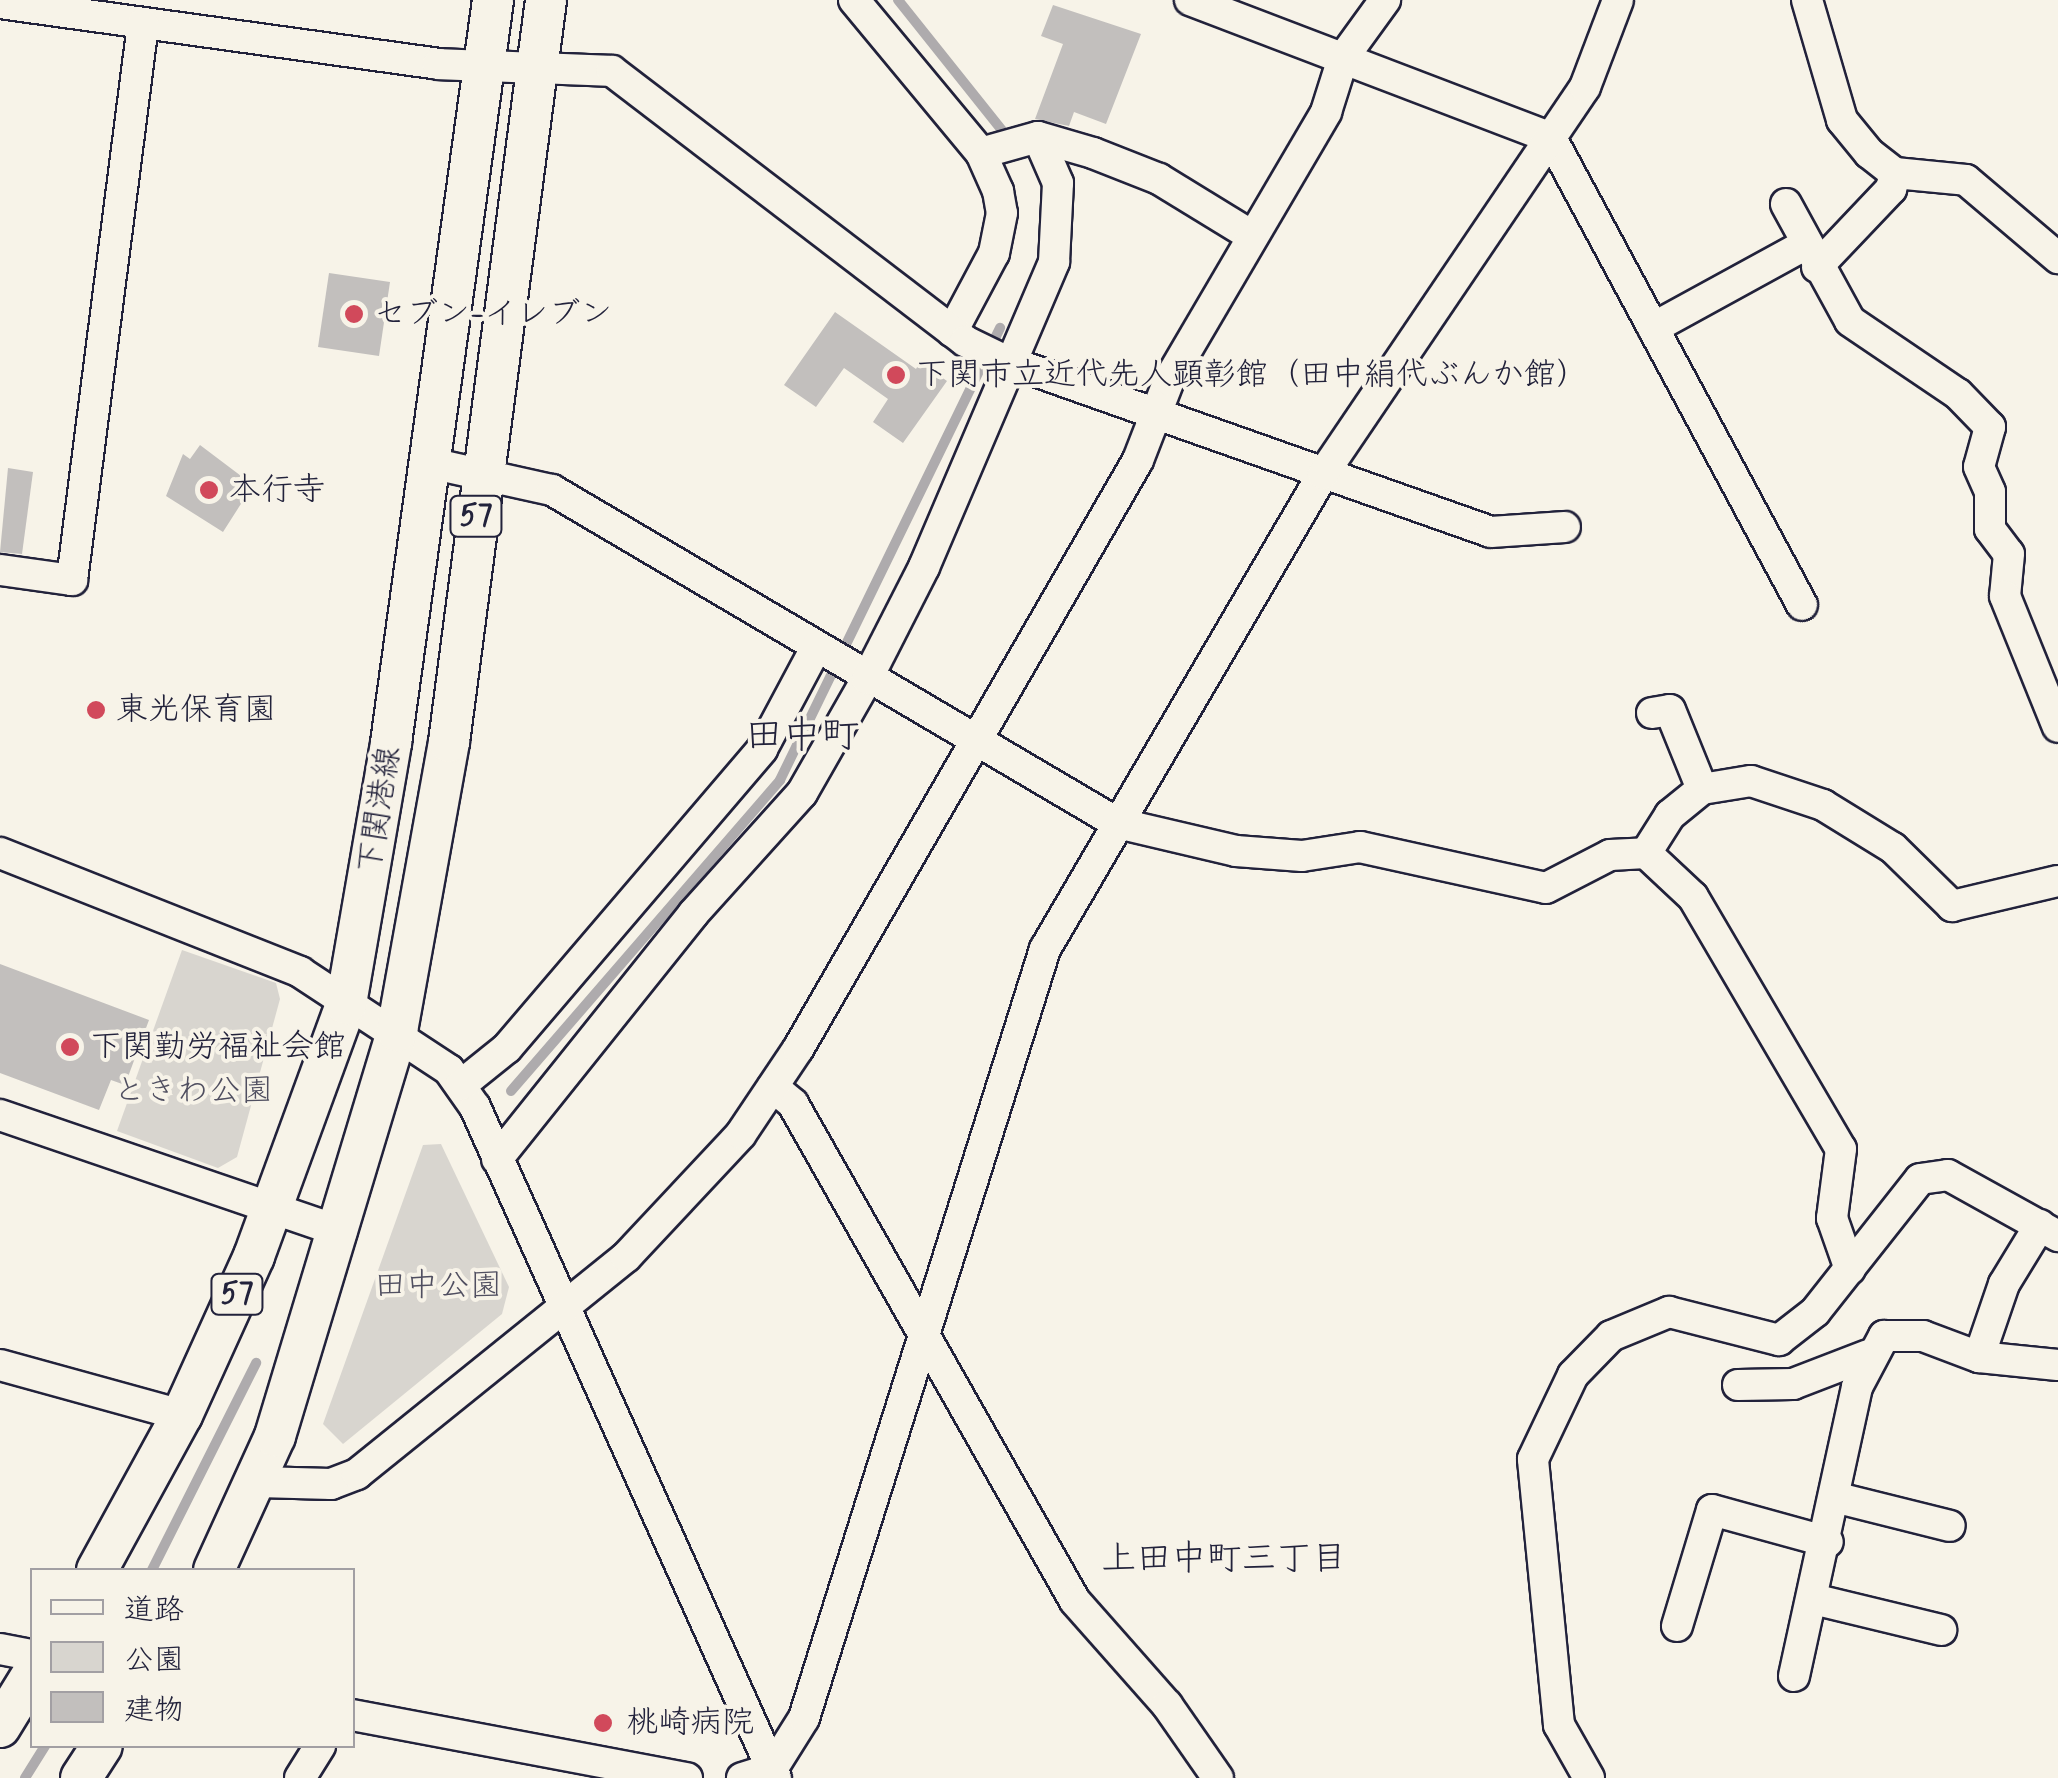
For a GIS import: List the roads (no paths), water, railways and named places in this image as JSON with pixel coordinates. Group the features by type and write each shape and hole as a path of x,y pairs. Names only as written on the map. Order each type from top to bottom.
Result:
{"main road":[{"name":"下関港線","path":"98,1568 182,1415 274,1210 346,1004 430,464 493,0"},
{"name":"下関港線","path":"215,1568 258,1482 342,1232 397,1030 449,742 481,470 546,0"},
{"path":"0,1726 30,1678"},
{"path":"81,1778 101,1748"}],"street":[{"path":"854,0 981,152 1002,213 1000,235 958,337"},
{"path":"1190,0 1550,138 1802,605"},
{"path":"258,1482 331,1484 357,1474 664,1222 773,1087 1138,460 1154,412 1326,112 1343,58 1386,0"},
{"path":"763,1775 804,1718 1033,978 1117,823 1322,474 1593,70 1618,0"},
{"path":"1808,0 1842,120 1895,173 1966,180 2058,258"},
{"path":"0,3 485,67 612,71 958,337 1009,361 1491,532 1565,527"},
{"path":"0,570 72,580 143,24"},
{"path":"981,152 1038,137 1159,178 1252,236"},
{"path":"497,1159 802,793 862,676 1009,361 1060,234 1058,183 1038,137"},
{"path":"1653,328 1810,256 1890,189 1895,173"},
{"path":"1786,204 1810,256 1850,322 1958,394 1990,427 1979,467 1990,492 1990,529 2009,554 2005,596 2058,727"},
{"path":"430,464 481,470 552,490 1117,823 1236,852 1302,856 1360,847 1546,888 1610,855 1646,853 1693,897 1840,1149 1832,1218 1850,1270"},
{"path":"461,1084 507,1048 762,749 820,650"},
{"path":"1652,713 1670,710 1702,790"},
{"path":"1646,853 1670,815 1702,790 1751,781 1823,805 1894,848 1958,908 2058,881"},
{"path":"0,853 300,972 346,1004 397,1030 461,1084 565,1304 763,1775"},
{"path":"773,1087 793,1104 1075,1600 1167,1705 1218,1778"},
{"path":"0,1115 342,1232"},
{"path":"1589,1778 1559,1725 1533,1459 1541,1432 1573,1375 1611,1336 1641,1319 1670,1312 1779,1340 1850,1270 1920,1179 1948,1175 2049,1231 2004,1284 1979,1356"},
{"path":"1794,1676 1868,1356 1884,1336 1903,1333 1979,1356 2058,1365"},
{"path":"1738,1385 1793,1384 1868,1356"},
{"path":"0,1366 182,1415"},
{"path":"1838,1498 1950,1526"},
{"path":"1677,1626 1712,1510 1828,1542"},
{"path":"1814,1599 1942,1630"},
{"path":"0,1649 30,1655"},
{"path":"355,1715 687,1778"},
{"path":"300,1778 319,1748"}],"waterway":[{"path":"898,0 1004,133"},
{"path":"511,1091 780,780 1000,328"},
{"path":"153,1568 256,1363"},
{"path":"25,1778 44,1748"}],"place":[{"name":"セブン-イレブン","path":"354,314"},
{"name":"下関市立近代先人顕彰館（田中絹代ぶんか館）","path":"896,375"},
{"name":"本行寺","path":"209,490"},
{"name":"東光保育園","path":"96,710"},
{"name":"下関勤労福祉会館","path":"70,1047"},
{"name":"桃崎病院","path":"603,1723"}],"district":[{"name":"田中町","path":"802,737"},
{"name":"上田中町三丁目","path":"1224,1559"}],"park label":[{"name":"ときわ公園","path":"193,1091"},
{"name":"田中公園","path":"438,1286"}]}
